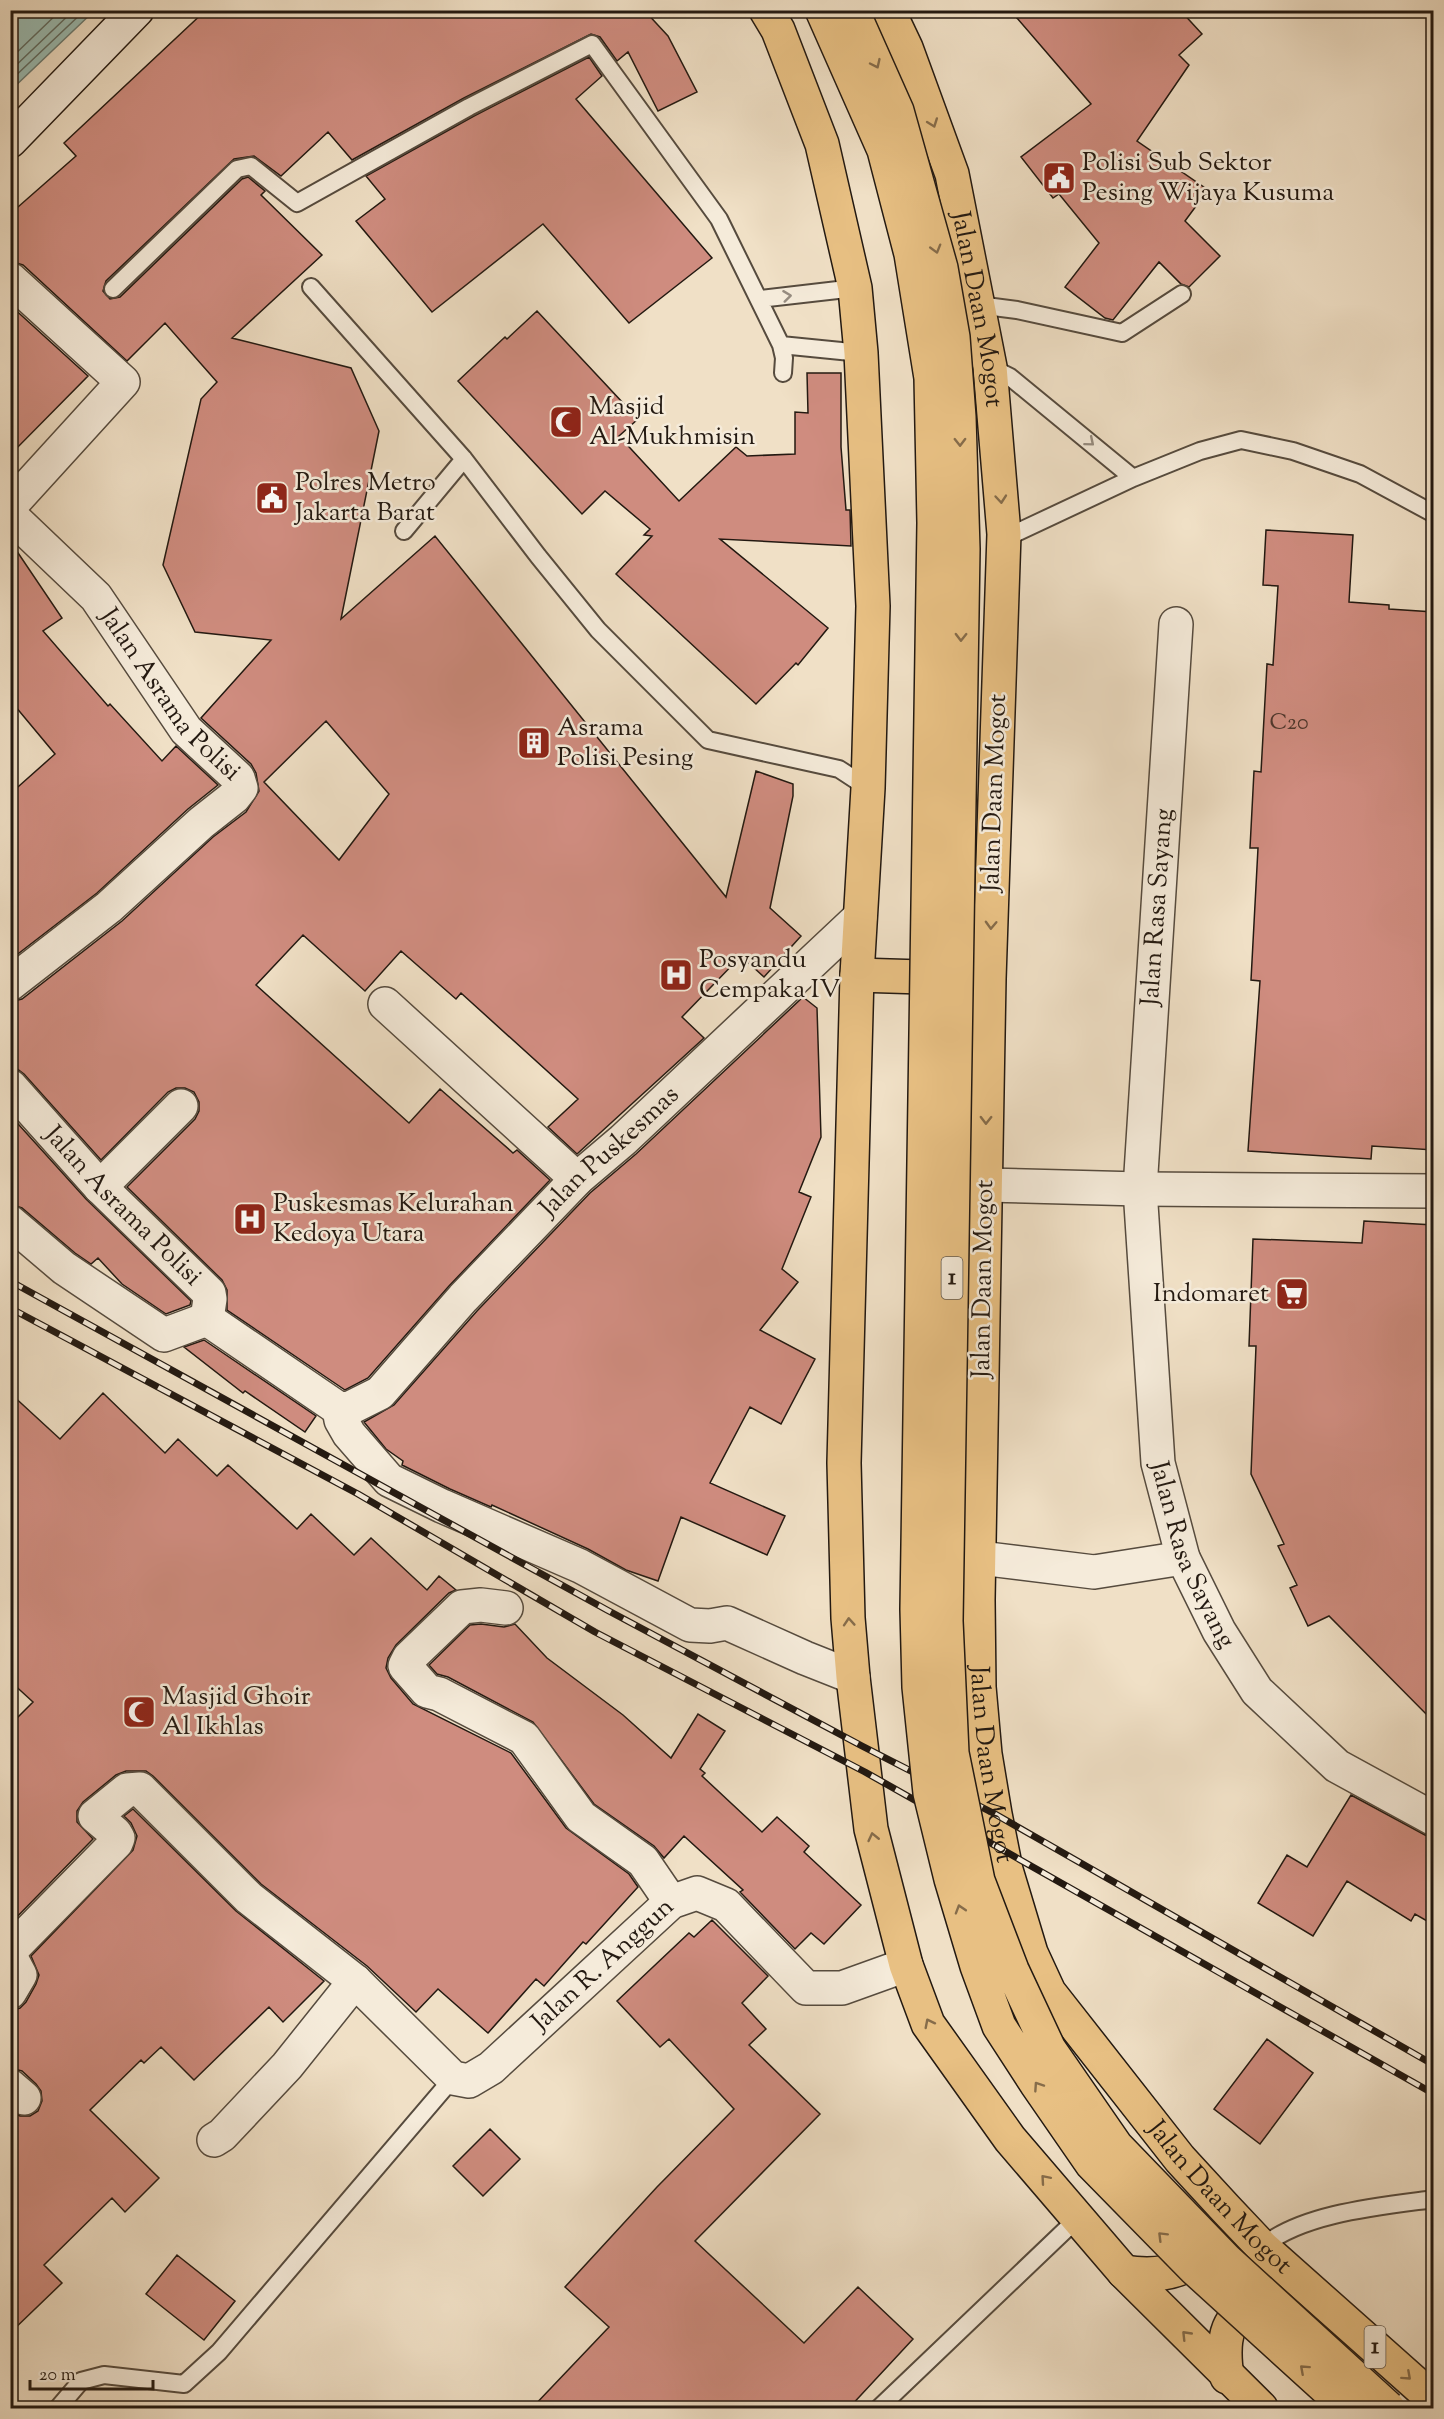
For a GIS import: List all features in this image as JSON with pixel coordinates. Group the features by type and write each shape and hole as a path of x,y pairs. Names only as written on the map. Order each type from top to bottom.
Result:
{"highway":[{"path":"766,10 778,30 822,144 855,288 861,353 873,606 868,788 857,975 844,1463 848,1618 871,1829 906,1965 928,2024 1010,2139 1124,2272 1261,2409"},
{"name":"1","path":"822,10 885,150 911,254 931,378 934,523 917,1609 919,1687 930,1794 951,1879 999,2026 1036,2083 1092,2164 1194,2268 1348,2409"},
{"name":"Jalan Daan Mogot","path":"852,10 897,111 941,268 953,337 959,417 963,549 946,1621 952,1753 978,1881 1012,1970 1049,2049 1116,2146 1226,2260 1388,2409"},
{"name":"Jalan Daan Mogot","path":"888,10 906,48 952,174 990,367 1004,534 989,979 978,1600 979,1687 985,1754 1006,1870 1031,1953 1049,1992 1180,2159 1262,2247 1434,2400"},
{"path":"857,975 989,979"},
{"path":"1124,2272 1146,2276 1168,2273 1189,2264 1207,2249 1219,2231 1226,2209"},
{"path":"1227,2377 1223,2351 1229,2326 1244,2305 1267,2292 1292,2288 1317,2295"}],"street":[{"path":"10,141 137,10"},
{"path":"10,279 123,382 10,506"},
{"name":"Jalan Asrama Polisi","path":"10,515 96,597 186,730 238,778 241,788 234,797 201,823 109,907 10,984"},
{"name":"Jalan Rasa Sayang","path":"1176,624 1140,1189 1158,1463 1183,1558 1219,1631 1257,1691 1337,1766 1434,1819"},
{"name":"Jalan Puskesmas","path":"339,1409 350,1408 380,1393 463,1298 577,1179 624,1140 860,917"},
{"path":"386,1004 577,1179"},
{"name":"Jalan Asrama Polisi","path":"10,1086 100,1187 209,1293 207,1319 339,1409"},
{"path":"100,1187 181,1106"},
{"path":"985,1185 1140,1189 1434,1191"},
{"path":"10,1222 64,1268 164,1335 207,1319"},
{"path":"339,1409 341,1420 349,1434 389,1480 442,1506 580,1566 690,1625 710,1626 727,1623 853,1677"},
{"path":"980,1558 1094,1572 1183,1558"},
{"path":"506,1608 482,1605 462,1607 409,1658 405,1666 427,1691 438,1694 524,1737 581,1817 643,1861 671,1902"},
{"path":"10,1951 118,1838 116,1833 95,1815 128,1790 140,1789 249,1898 355,1981 453,2078"},
{"name":"Jalan R. Anggun","path":"453,2078 469,2081 491,2068 671,1902 697,1893 726,1905 806,1988 843,1988 906,1965"},
{"path":"10,1956 20,1975 10,1992"},
{"path":"214,2140 222,2135 287,2066 355,1981"}],"lane":[{"path":"113,289 237,169 251,166 297,203 469,107 591,44 719,219 782,345 783,374"},
{"path":"311,287 464,459 598,630 708,740 839,769 868,788"},
{"path":"760,299 855,288"},
{"path":"978,305 1017,310 1122,333 1182,294"},
{"path":"782,345 861,353"},
{"path":"990,367 1010,377 1133,478"},
{"path":"1004,534 1018,532 1133,478 1200,451 1242,440 1293,450 1360,474 1434,514"},
{"path":"404,531 464,459"},
{"path":"58,2409 81,2381 104,2375 176,2384 184,2384 192,2378 219,2352 453,2078"},
{"path":"1262,2247 1275,2236 1310,2222 1371,2208 1434,2199"},
{"path":"879,2409 1078,2218"}],"water":[{"path":"11,10 94,10 94,11 11,90"}],"building":[{"path":"206,10 644,10 668,36 697,92 658,111 628,52 617,61 600,37 591,34 464,98 352,160 328,132 281,176 254,156 234,159 106,281 103,291 110,299 120,297 242,179 248,177 265,191 261,195 322,255 232,338 351,368 379,431 341,619 435,536 726,897 756,771 793,784 793,796 770,908 801,936 764,977 741,956 682,1017 704,1038 577,1154 548,1127 578,1099 461,993 456,999 401,951 365,991 303,935 256,985 409,1123 440,1089 513,1153 517,1150 550,1180 449,1286 368,1378 345,1390 227,1310 227,1290 222,1280 127,1187 195,1119 199,1111 199,1102 194,1092 185,1088 176,1088 168,1092 101,1160 24,1074 16,1068 10,1068 10,1002 22,999 122,921 213,837 246,812 259,791 256,773 251,764 201,718 271,640 195,632 163,565 201,399 217,382 165,323 127,361 23,265 10,261 10,214 76,156 64,143","holes":["326,721 389,794 339,860 264,782"]},
{"path":"1010,10 1180,10 1202,34 1179,55 1189,65 1137,141 1208,190 1185,221 1220,256 1189,287 1181,284 1159,262 1113,320 1105,318 1065,287 1099,243 1059,194 1053,198 1021,157 1091,104"},
{"path":"589,57 602,76 576,99 712,258 629,323 543,224 432,312 356,221 385,199 366,176 474,116"},
{"path":"10,305 88,376 10,455"},
{"path":"537,311 638,419 619,436 679,501 736,447 747,456 795,454 795,412 808,413 807,373 841,373 841,447 846,510 850,510 851,546 720,539 828,628 798,665 796,663 756,704 616,574 652,536 644,535 650,529 605,491 582,514 458,381"},
{"path":"1266,530 1353,535 1349,602 1389,605 1389,609 1434,612 1434,1150 1372,1146 1371,1159 1248,1151 1260,981 1251,980 1258,848 1250,848 1254,771 1261,772 1267,664 1273,665 1278,586 1263,585"},
{"path":"10,541 62,618 43,631 108,706 110,704 162,761 176,746 218,785 188,809 97,893 10,960 10,794 55,754 10,700"},
{"path":"803,997 817,1008 821,1137 799,1192 811,1197 782,1269 798,1282 760,1330 815,1359 781,1424 750,1407 710,1483 785,1516 767,1555 681,1517 658,1581 626,1570 588,1549 492,1505 491,1507 450,1489 402,1465 403,1461 386,1449 364,1422 394,1405 477,1311 590,1193 636,1154"},
{"path":"10,1115 86,1199 191,1301 190,1305 166,1314 122,1284 98,1258 91,1264 22,1208 10,1204"},
{"path":"1364,1221 1434,1225 1434,1722 1329,1616 1308,1626 1290,1588 1297,1585 1278,1546 1284,1544 1251,1474 1256,1346 1249,1346 1253,1239 1362,1243"},
{"path":"204,1340 316,1416 305,1432 245,1391 243,1393 184,1347"},
{"path":"10,1393 60,1439 103,1393 165,1453 178,1439 217,1476 228,1465 297,1529 311,1514 354,1555 371,1538 427,1590 439,1576 456,1590 449,1593 396,1645 388,1658 386,1668 391,1678 413,1704 511,1753 566,1828 629,1874 638,1887 586,1944 583,1942 544,1986 536,1979 488,2033 438,1989 416,2012 367,1966 261,1884 153,1776 146,1771 126,1771 116,1775 83,1802 77,1811 77,1822 93,1839 10,1924 10,1725 33,1702 10,1681"},
{"path":"515,1624 547,1658 623,1715 671,1758 698,1714 725,1731 700,1769 705,1773 702,1776 762,1832 777,1817 809,1846 804,1852 861,1905 824,1944 811,1933 795,1949 740,1892 743,1890 684,1836 664,1858 654,1846 594,1804 533,1722 448,1677 437,1674 429,1665 470,1625 504,1627"},
{"path":"1351,1795 1434,1838 1434,1925 1415,1914 1411,1921 1347,1881 1313,1936 1258,1903 1287,1855 1307,1867"},
{"path":"133,1809 236,1911 324,1981 283,2022 269,2007 194,2080 161,2047 144,2063 141,2060 90,2110 159,2178 125,2212 112,2198 44,2265 62,2283 10,2333 10,2111 20,2116 30,2116 38,2111 42,2101 41,2091 36,2084 22,2071 10,2068 10,2011 20,2008 26,2002 36,1984 39,1975 31,1956 133,1850 137,1836 131,1823 124,1816"},
{"path":"712,1920 768,1976 742,2003 766,2029 749,2045 820,2114 695,2241 804,2343 858,2287 913,2339 848,2409 531,2409 609,2327 565,2287 657,2187 734,2109 669,2039 660,2047 617,2001 689,1933 694,1937"},
{"path":"1267,2039 1313,2073 1260,2144 1214,2109"},
{"path":"490,2129 520,2159 483,2196 453,2166"},
{"path":"177,2255 235,2301 204,2340 146,2294"}],"railway":[{"path":"10,1281 607,1610 995,1814 1434,2065"},
{"path":"10,1308 358,1494 595,1632 865,1772 1434,2094"}],"place":[{"name":"Polisi Sub Sektor Pesing Wijaya Kusuma","path":"1059,178"},
{"name":"Masjid Al-Mukhmisin","path":"566,422"},
{"name":"Polres Metro Jakarta Barat","path":"272,498"},
{"name":"Asrama Polisi Pesing","path":"534,743"},
{"name":"Posyandu Cempaka IV","path":"676,975"},
{"name":"Puskesmas Kelurahan Kedoya Utara","path":"250,1219"},
{"name":"Indomaret","path":"1292,1294"},
{"name":"Masjid Ghoir Al Ikhlas","path":"139,1712"}]}
